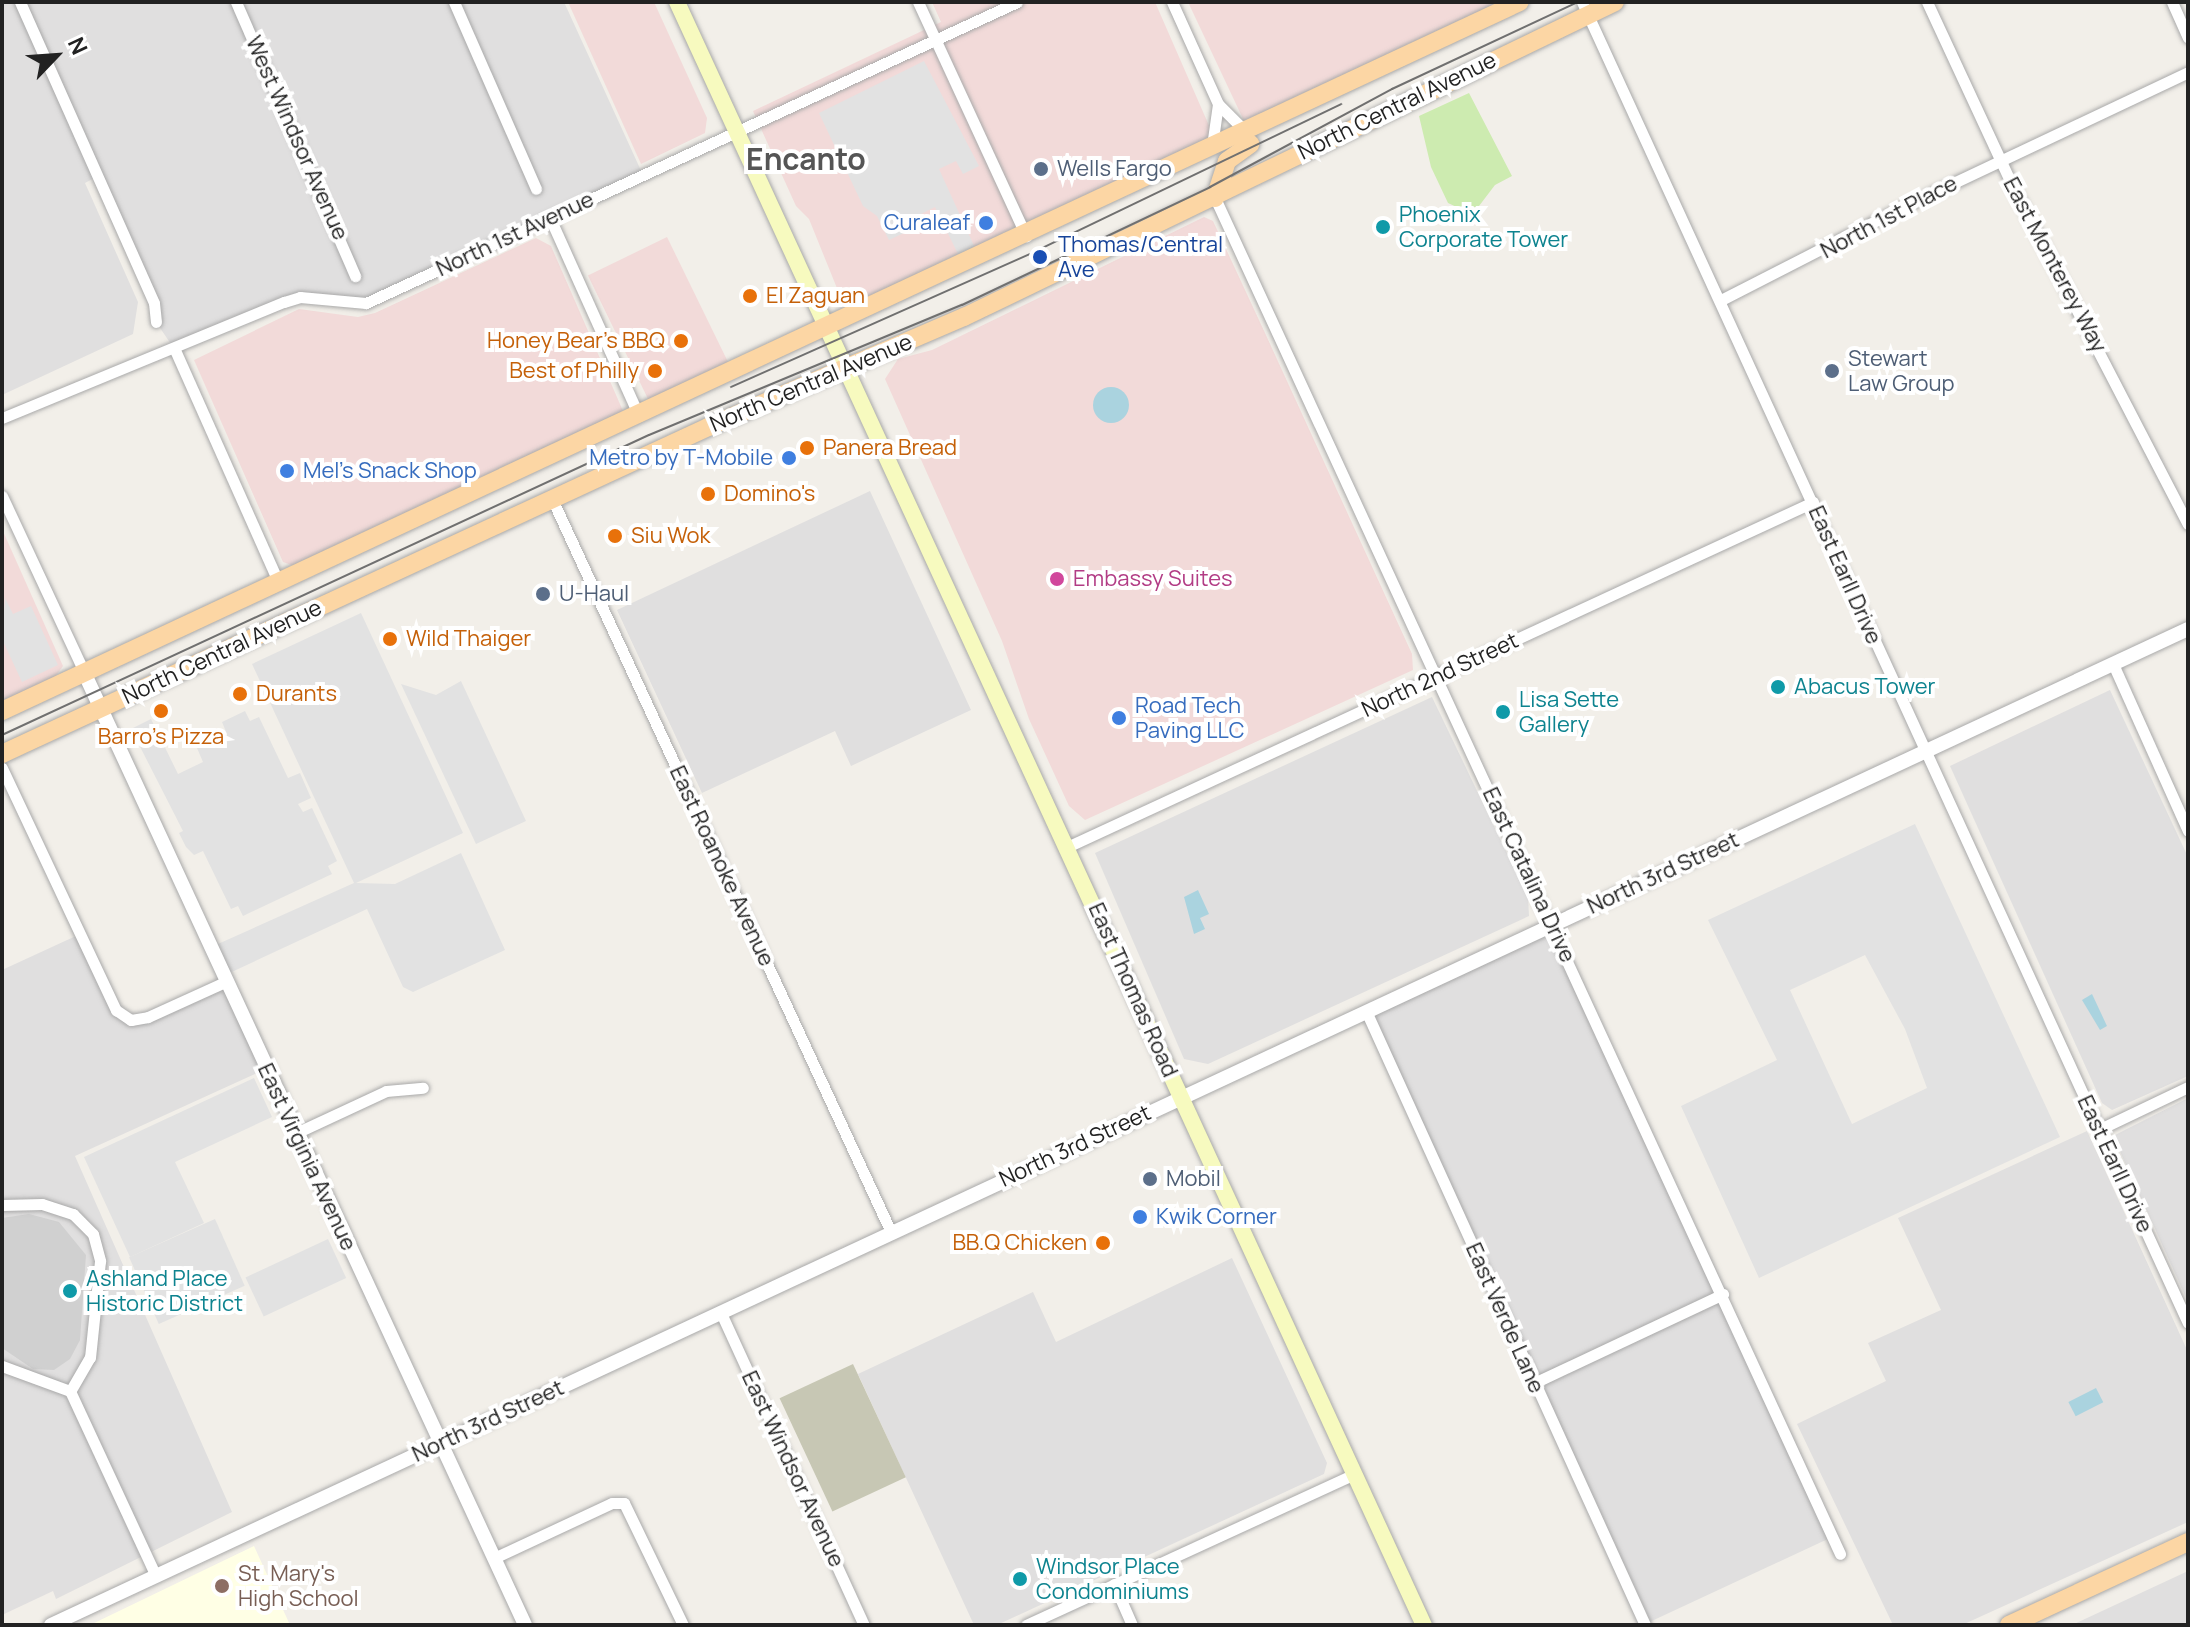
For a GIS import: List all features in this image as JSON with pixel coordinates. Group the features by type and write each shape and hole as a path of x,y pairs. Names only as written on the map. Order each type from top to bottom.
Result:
{"main road":[{"name":"East Thomas Road","path":"677,2 1424,1625"},
{"name":"North Central Avenue","path":"2,711 277,579 639,416 1263,127 1520,2"},
{"name":"North Central Avenue","path":"2,754 553,501 842,364 1215,198 1585,9 1615,2"},
{"path":"1215,198 1235,151 1292,123 1306,104"},
{"path":"2009,1625 2188,1542"}],"street":[{"path":"20,2 154,303 156,322"},
{"name":"West Windsor Avenue","path":"236,2 355,276"},
{"path":"454,2 536,189"},
{"path":"918,2 1026,236"},
{"name":"North 1st Avenue","path":"2,418 126,363 175,350 300,297 366,303 1017,2"},
{"path":"1172,2 1218,104 1240,126 1263,127"},
{"name":"East Monterey Way","path":"1927,2 2000,160 2188,524"},
{"path":"2172,2 2188,38"},
{"name":"East Earll Drive","path":"1585,9 2188,1323"},
{"name":"North 1st Place","path":"1721,300 2000,160 2188,72"},
{"path":"1210,151 1218,104"},
{"name":"East Catalina Drive","path":"1215,198 1723,1294 1840,1554"},
{"path":"550,218 639,416"},
{"path":"175,350 277,579"},
{"path":"2,496 83,670"},
{"name":"East Roanoke Avenue","path":"553,501 891,1232"},
{"name":"North 2nd Street","path":"1067,847 1813,502"},
{"name":"North 3rd Street","path":"51,1625 75,1620 156,1576 441,1442 2188,629"},
{"path":"2113,664 2188,831"},
{"name":"East Virginia Avenue","path":"83,670 525,1625"},
{"path":"2,768 116,1010 131,1020 148,1017 225,982"},
{"name":"East Verde Lane","path":"1366,1011 1645,1625"},
{"path":"2100,1129 2188,1087"},
{"path":"296,1133 386,1091 423,1088"},
{"path":"2,1205 42,1204 73,1214 93,1234 100,1261 90,1357 70,1391"},
{"path":"1534,1383 1723,1294"},
{"name":"East Windsor Avenue","path":"721,1313 864,1625"},
{"path":"2,1366 70,1391 156,1576"},
{"path":"1026,1625 1355,1474"},
{"path":"494,1558 612,1503 624,1503 683,1625"},
{"path":"1114,1584 1132,1625"}],"shaded area":[{"path":"2,2 564,2 643,175 366,303 300,297 175,350 156,322 98,176 85,183 138,302 133,334 2,395"},
{"path":"568,2 654,2 707,118 705,133 641,164"},
{"path":"932,2 1155,2 1214,137 845,308 809,219 796,206 753,111 941,22"},
{"path":"1188,2 1505,2 1244,121"},
{"path":"924,61 979,166 963,174 956,161 939,169 975,248 959,256 935,207 919,215 923,224 889,240 877,216 863,206 819,113"},
{"path":"1204,217 1213,221 1265,333 1412,654 1413,670 1085,820 1069,806 1029,719 1002,641 885,379 898,359 932,350"},
{"path":"667,237 731,367 651,406 588,276"},
{"path":"536,238 551,246 623,411 294,566 283,562 194,360 299,309 358,317 375,313"},
{"path":"870,491 971,710 851,766 835,731 702,793 617,610"},
{"path":"2,529 63,666 55,677 2,703"},
{"path":"5,598 13,614 31,606 58,665 22,682 2,639"},
{"path":"361,613 463,833 356,883 395,884 461,853 505,950 413,992 403,987 367,909 223,976 209,948 354,883 252,664"},
{"path":"461,681 526,821 476,844 401,684 436,695"},
{"path":"2110,690 2188,857 2188,1076 2112,1110 2102,1103 1950,766"},
{"path":"1432,697 1528,897 1529,916 1208,1064 1184,1059 1095,853"},
{"path":"245,711 250,721 259,717 288,778 300,773 311,798 298,804 303,812 312,808 337,861 328,866 332,874 243,916 238,906 231,909 203,851 194,855 186,847 179,833 183,831 131,729 151,719 178,774 203,762 197,748 227,734 222,722"},
{"path":"1915,824 2060,1137 1759,1278 1681,1106 1777,1060 1708,920","holes":["1865,955 1905,1029 1927,1088 1852,1124 1790,990"]},
{"path":"1552,925 1836,1535 1651,1622 1366,1012"},
{"name":"Ashland Place Historic District","path":"78,935 106,997 131,1020 225,982 266,1069 75,1156 232,1512 56,1599 53,1591 2,1615 2,970"},
{"path":"254,1078 272,1117 175,1162 204,1223 130,1257 84,1157"},
{"path":"2188,1098 2188,1302 2113,1136"},
{"path":"2087,1131 2188,1352 2188,1522 1962,1625 1893,1625 1797,1424 1886,1381 1868,1343 1941,1310 1898,1218"},
{"path":"29,1214 59,1222 86,1255 80,1340 70,1359 54,1370 33,1369 2,1348 2,1218"},
{"path":"215,1219 245,1286 159,1324 129,1257"},
{"path":"328,1239 346,1278 264,1316 246,1277"},
{"name":"Windsor Place Condominiums","path":"1232,1258 1327,1463 1324,1474 997,1625 974,1625 858,1374 1033,1292 1056,1342"},
{"path":"853,1364 906,1477 832,1512 780,1398"},
{"name":"St. Mary's High School","path":"254,1546 290,1625 90,1625"},
{"path":"2188,1571 2188,1625 2072,1625"}],"green space":[{"path":"1469,93 1512,176 1495,185 1479,206 1463,210 1448,203 1431,167 1419,116"}],"water":[{"path":"1111,387 1124,392 1129,405 1124,418 1111,423 1098,418 1093,405 1098,392"},
{"path":"1198,890 1209,914 1200,918 1205,929 1194,934 1184,897"},
{"path":"2092,994 2107,1026 2100,1030 2082,1000"},
{"path":"2096,1388 2103,1402 2076,1416 2068,1402"}],"tram line":[{"path":"2,735 649,435 962,305 1210,187 1392,89 1578,2"},
{"path":"731,387 1034,252 1341,104"}],"place":[{"name":"Wells Fargo","path":"1041,169"},
{"name":"Curaleaf","path":"986,223"},
{"name":"Phoenix Corporate Tower","path":"1383,227"},
{"name":"Thomas/Central Ave","path":"1040,257"},
{"name":"El Zaguan","path":"750,296"},
{"name":"Honey Bear's BBQ","path":"681,341"},
{"name":"Best of Philly","path":"655,371"},
{"name":"Stewart Law Group","path":"1832,371"},
{"name":"Panera Bread","path":"807,448"},
{"name":"Metro by T-Mobile","path":"789,458"},
{"name":"Mel's Snack Shop","path":"287,471"},
{"name":"Domino's","path":"708,494"},
{"name":"Siu Wok","path":"615,536"},
{"name":"Embassy Suites","path":"1057,579"},
{"name":"U-Haul","path":"543,594"},
{"name":"Wild Thaiger","path":"390,639"},
{"name":"Abacus Tower","path":"1778,687"},
{"name":"Durants","path":"240,694"},
{"name":"Barro's Pizza","path":"161,711"},
{"name":"Lisa Sette Gallery","path":"1503,712"},
{"name":"Road Tech Paving LLC","path":"1119,718"},
{"name":"Mobil","path":"1150,1179"},
{"name":"Kwik Corner","path":"1140,1217"},
{"name":"BB.Q Chicken","path":"1103,1243"},
{"name":"Ashland Place Historic District","path":"70,1291"},
{"name":"Windsor Place Condominiums","path":"1020,1579"},
{"name":"St. Mary's High School","path":"222,1586"}],"district":[{"name":"Encanto","path":"806,159"}]}
